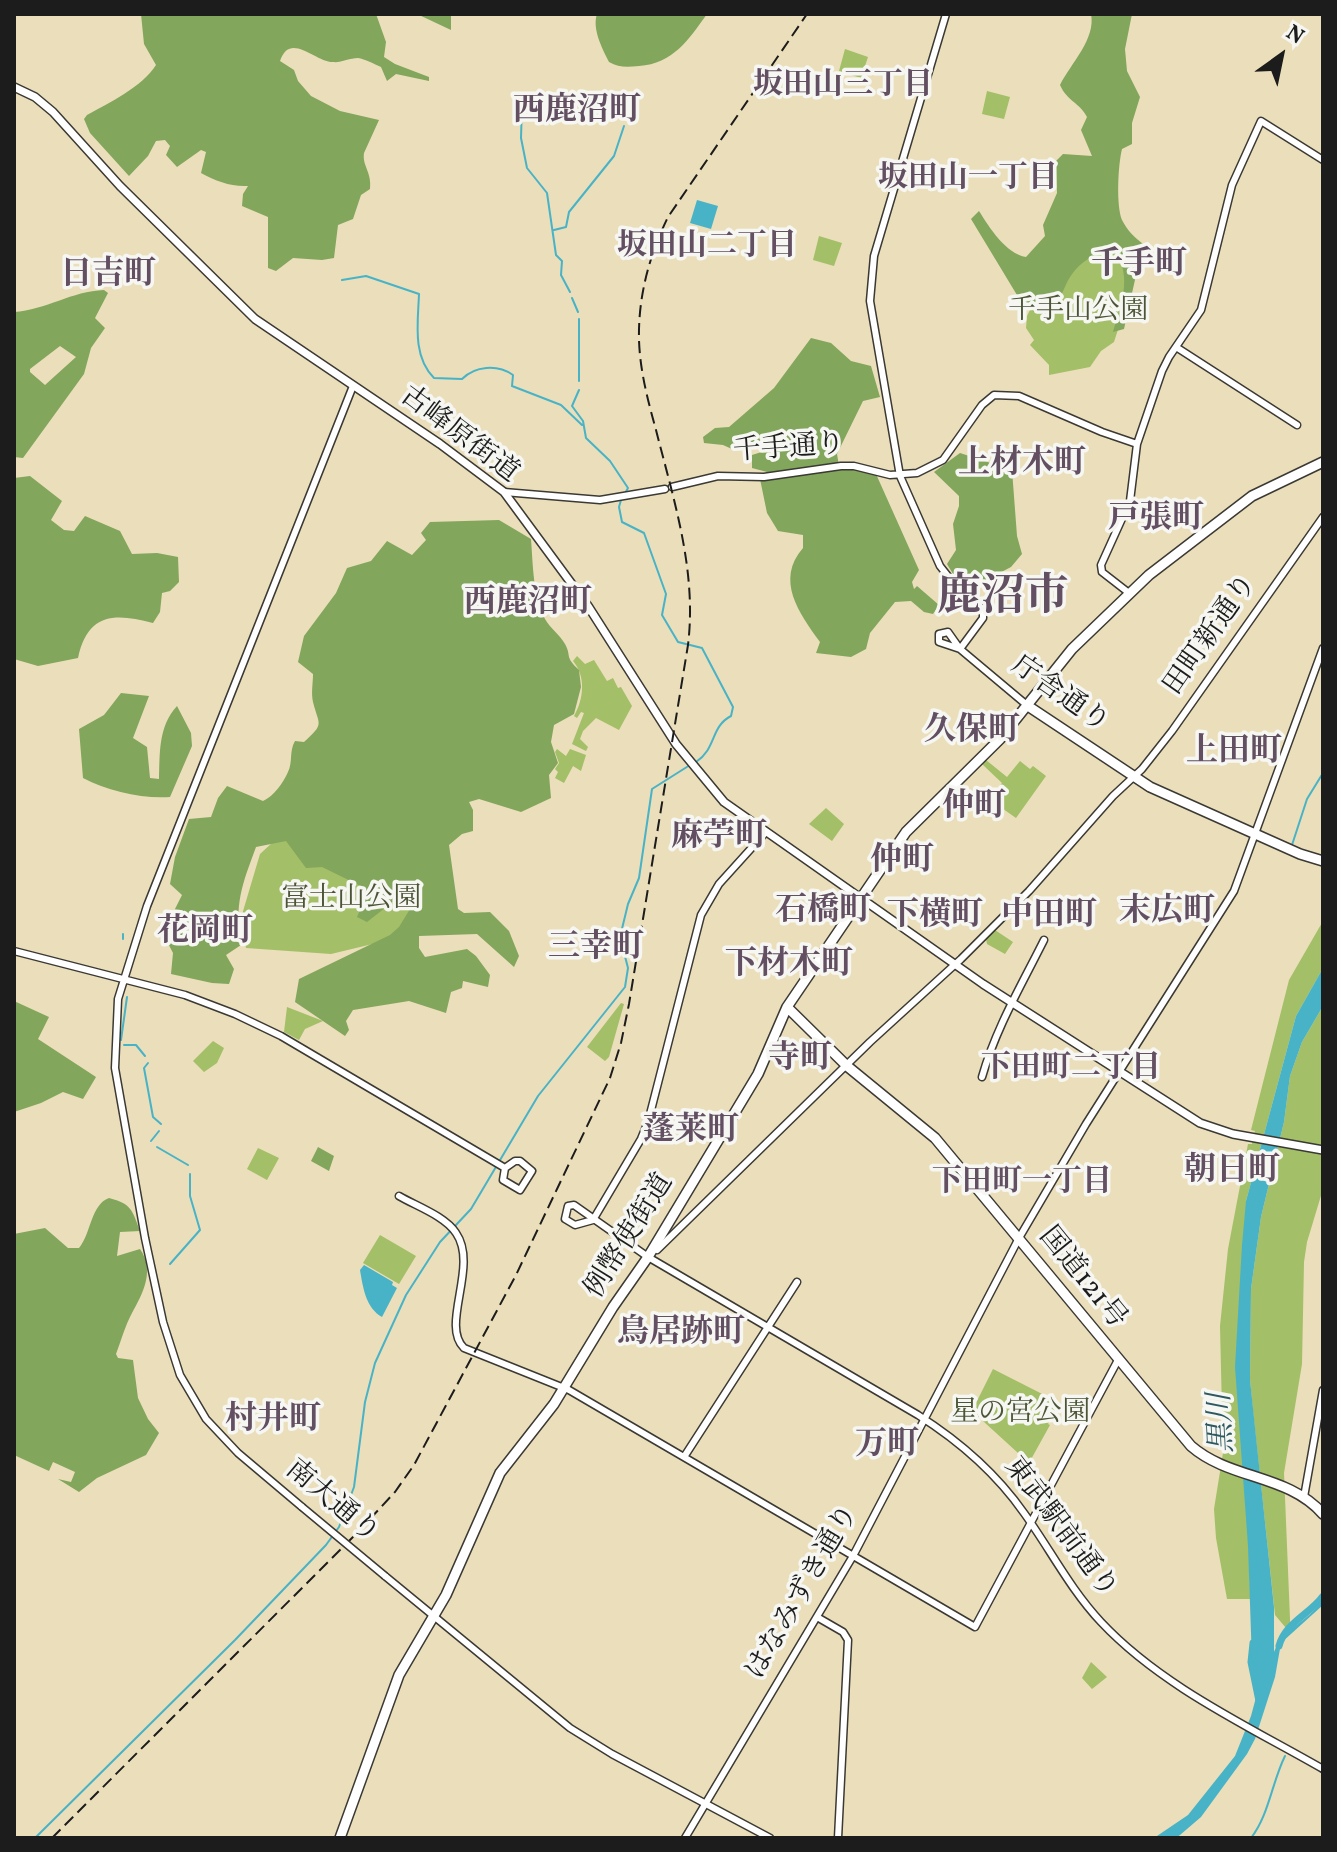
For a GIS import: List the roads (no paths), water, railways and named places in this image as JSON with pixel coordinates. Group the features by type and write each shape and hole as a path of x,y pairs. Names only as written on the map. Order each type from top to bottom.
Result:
{"highway":[{"name":"例幣使街道","path":"340,1838 399,1675 452,1582 500,1473 564,1388 613,1307 648,1257 758,1074 787,1007 917,819 981,759 1028,706 1067,653 1129,593 1245,501 1323,462"},
{"name":"庁舎通り","path":"1028,706 1150,787 1300,854 1323,861"},
{"name":"国道121号","path":"787,1007 847,1066 935,1138 1185,1440 1220,1465 1287,1487 1323,1514"}],"main road":[{"name":"古峰原街道","path":"14,87 35,97 53,112 120,186 245,310 281,338 483,474 504,492 588,606 676,744 724,802 1012,1003 1208,1126 1323,1150"}],"street":[{"path":"946,14 871,273 871,320 900,476 917,473 943,460 988,398 1001,394 1026,398 1137,444"},
{"path":"1129,593 1100,569 1130,501 1137,444 1162,371 1201,310 1232,185 1261,121 1323,160"},
{"path":"1176,347 1297,425"},
{"name":"南大通り","path":"353,386 135,938 115,1022 117,1080 145,1238 170,1348 188,1390 215,1430 238,1453 570,1728 770,1838"},
{"name":"千手通り","path":"504,492 600,500 718,476 764,477 839,466 854,466 900,476"},
{"name":"庁舎通り","path":"900,476 940,566 983,611 983,618 960,649 1028,706"},
{"name":"田町新通り","path":"648,1257 956,964 1142,769 1168,737 1323,517"},
{"name":"はなみずき通り","path":"685,1838 853,1556 1019,1238 1229,901 1320,664 1323,648"},
{"path":"589,1220 585,1212 571,1204 564,1216 573,1224 589,1220 647,1127 704,910 719,884 766,832"},
{"path":"982,1077 990,1046 1044,940"},
{"path":"14,951 185,995 259,1024 503,1167"},
{"path":"503,1167 516,1160"},
{"path":"503,1167 503,1180 520,1190 532,1173 530,1168 516,1160"},
{"path":"506,1183 505,1178 516,1160"},
{"path":"399,1196 456,1233 464,1259 456,1330 459,1342 474,1353 564,1388 975,1627 1118,1360"},
{"name":"東武駅前通り","path":"589,1220 925,1419 979,1462 1002,1485 1071,1585 1109,1630 1155,1670 1323,1769"},
{"path":"684,1457 797,1282"},
{"path":"1304,1497 1323,1390"},
{"path":"817,1617 843,1632 848,1640 838,1838"}],"water":[{"path":"697,200 718,206 711,229 690,223"},
{"path":"1323,968 1323,1006 1302,1042 1290,1076 1284,1122 1261,1217 1251,1289 1250,1380 1274,1607 1274,1652 1284,1636 1313,1611 1323,1596 1323,1605 1281,1643 1275,1677 1247,1754 1201,1817 1176,1838 1154,1838 1188,1815 1235,1756 1258,1690 1252,1662 1248,1546 1235,1367 1242,1245 1246,1201 1296,1016"},
{"path":"364,1265 393,1282 392,1285 397,1288 382,1317 366,1297 360,1270"}],"waterway":[{"path":"522,104 521,138 527,168 547,193 556,255 562,261 561,275 570,292"},
{"path":"554,230 566,227 569,212 614,156 624,126"},
{"path":"342,280 366,276 419,294 419,349 434,378 462,379 480,369 507,371 513,375 512,386 561,405 582,425"},
{"path":"572,298 578,312"},
{"path":"579,319 579,381"},
{"path":"579,390 572,406 583,421 586,438 610,461 628,488 624,495"},
{"path":"621,500 622,522 644,533 666,594 662,615 678,642 702,648 733,707 731,716 720,726 707,750 696,762"},
{"path":"35,1838 235,1640 326,1545 339,1527 354,1487 365,1402 375,1363 406,1295 440,1242 471,1209 538,1096 625,987 628,968 620,937 628,904 639,878 652,789 690,765"},
{"path":"1292,845 1307,799 1323,773"},
{"path":"123,934 123,939"},
{"path":"121,1040 127,997"},
{"path":"124,1045 136,1045 145,1056"},
{"path":"148,1063 144,1068 153,1117 161,1124"},
{"path":"151,1141 159,1131"},
{"path":"157,1147 188,1165"},
{"path":"170,1264 200,1230 190,1196 190,1174"},
{"path":"1279,1646 1292,1625 1323,1596"},
{"name":"黒川","path":"1253,1643 1251,1662 1259,1701"},
{"path":"1251,1838 1262,1819 1285,1756"}],"railway":[{"path":"52,1838 395,1492 414,1465 516,1275 610,1078 629,1004 690,617 682,536 641,363 639,324 643,292 650,262 668,217 807,14"}],"district":[{"name":"坂田山三丁目","path":"843,87"},
{"name":"西鹿沼町","path":"577,113"},
{"name":"坂田山一丁目","path":"968,180"},
{"name":"坂田山二丁目","path":"707,248"},
{"name":"千手町","path":"1139,267"},
{"name":"日吉町","path":"108,277"},
{"name":"上材木町","path":"1022,466"},
{"name":"戸張町","path":"1156,521"},
{"name":"鹿沼市","path":"1003,601"},
{"name":"西鹿沼町","path":"528,605"},
{"name":"久保町","path":"972,733"},
{"name":"上田町","path":"1234,754"},
{"name":"仲町","path":"974,809"},
{"name":"麻苧町","path":"719,839"},
{"name":"仲町","path":"902,863"},
{"name":"石橋町","path":"823,913"},
{"name":"末広町","path":"1167,914"},
{"name":"下横町","path":"935,918"},
{"name":"中田町","path":"1049,918"},
{"name":"花岡町","path":"205,934"},
{"name":"三幸町","path":"596,950"},
{"name":"下材木町","path":"789,967"},
{"name":"寺町","path":"800,1061"},
{"name":"下田町二丁目","path":"1071,1070"},
{"name":"蓬莱町","path":"691,1133"},
{"name":"朝日町","path":"1232,1173"},
{"name":"下田町一丁目","path":"1022,1184"},
{"name":"鳥居跡町","path":"681,1335"},
{"name":"村井町","path":"273,1422"},
{"name":"万町","path":"887,1447"}],"park label":[{"name":"千手山公園","path":"1078,313"},
{"name":"富士山公園","path":"351,901"},
{"name":"星の宮公園","path":"1020,1415"}]}
